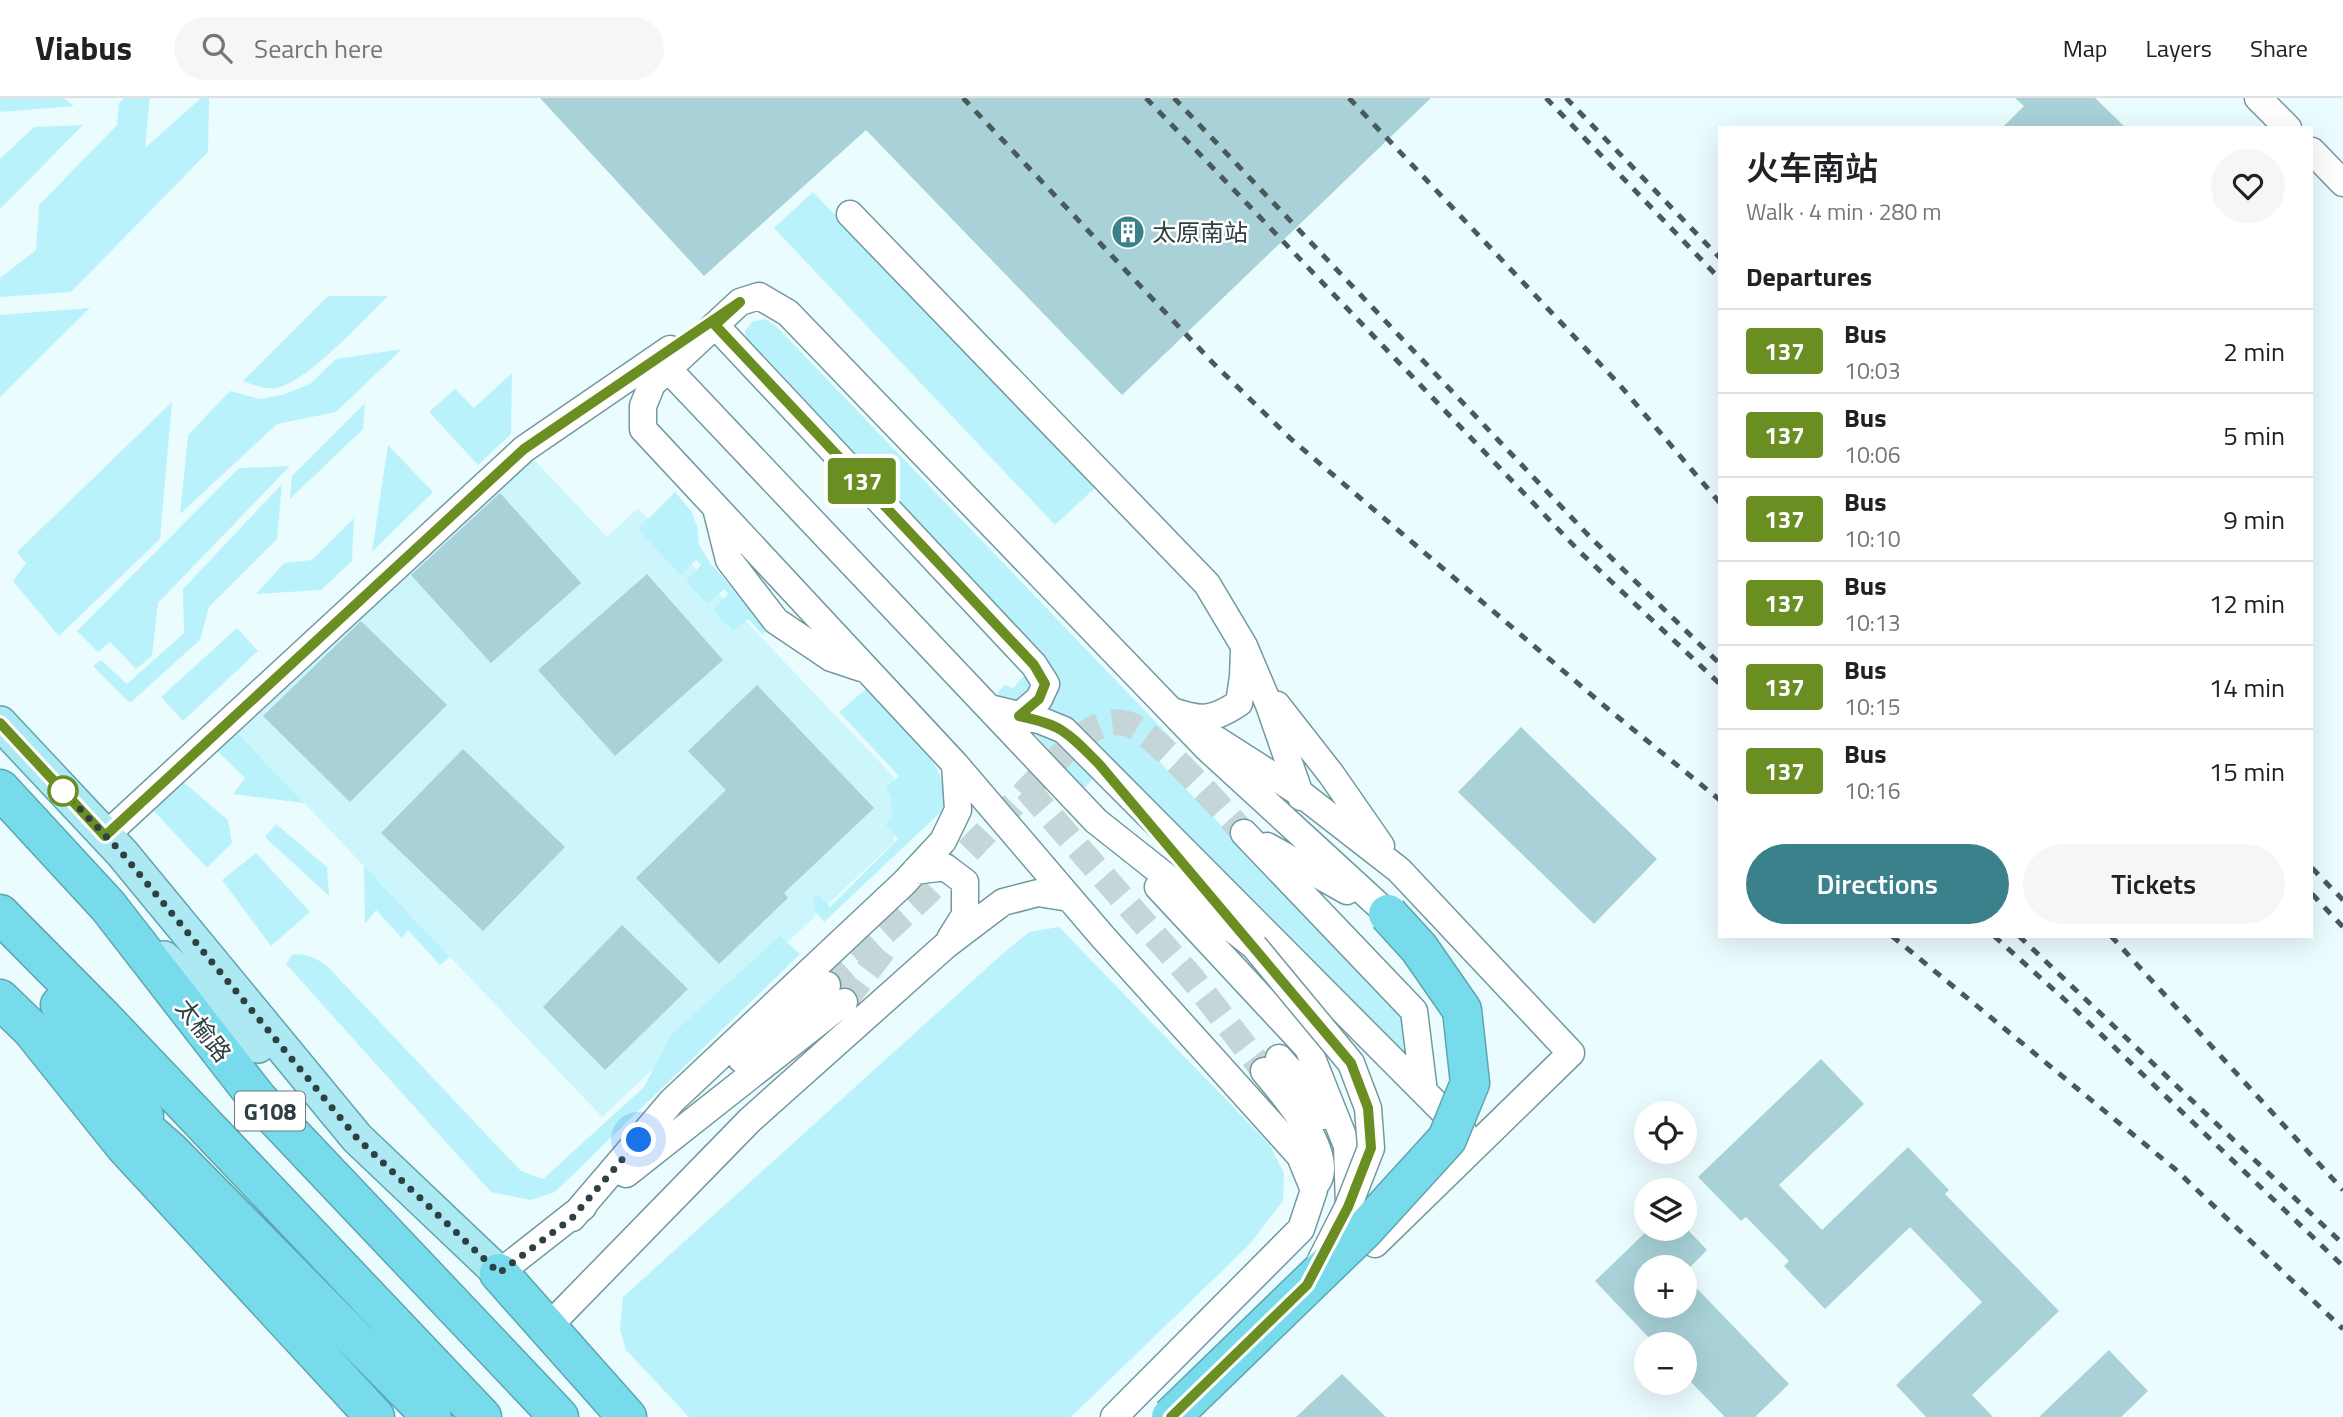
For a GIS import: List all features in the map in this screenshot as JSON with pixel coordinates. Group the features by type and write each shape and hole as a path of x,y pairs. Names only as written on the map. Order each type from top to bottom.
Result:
{"highway":[{"name":"太榆路","path":"0,789 108,906 257,1098 559,1417"},
{"name":"G108","path":"0,914 102,1017 482,1417"},
{"path":"1171,1417 1365,1229 1447,1139 1470,1083 1462,1010 1419,948 1388,914"},
{"path":"0,930 89,1041 170,1151"},
{"path":"0,999 31,1030 170,1151 432,1417"},
{"path":"31,1030 124,1145 375,1417"},
{"path":"499,1273 627,1417"}],"main road":[{"path":"0,723 105,836 357,1138"},
{"path":"108,906 499,1273"}],"street":[{"path":"2258,98 2286,126"},
{"path":"2313,152 2343,183"},
{"path":"850,215 1207,584 1244,646 1261,685 1320,852"},
{"path":"105,836 524,449 740,302 759,296 788,313 1217,757 1388,914"},
{"path":"740,302 652,384 643,406 643,429 955,764 1069,898 1300,1156 1317,1183"},
{"path":"715,325 1034,665 1045,684 1039,699 1019,716"},
{"path":"668,369 1097,821 1308,1048 1347,1146 1351,1266"},
{"path":"1172,711 1192,718 1219,716 1239,704 1244,646"},
{"path":"1196,1417 1572,1053 1399,870 1331,774 1261,685"},
{"path":"989,708 1042,721 1065,730 1477,1145"},
{"path":"1172,711 1300,793 1399,870"},
{"path":"572,1218 672,1101 915,871 943,841 958,810 955,764"},
{"path":"1099,764 1351,1063 1368,1108 1371,1148 1348,1207 1307,1285"},
{"path":"1097,821 1254,946"},
{"path":"1388,914 1244,833 1414,1011 1424,1092"},
{"path":"915,871 945,867 965,882 965,915 945,946"},
{"path":"547,1328 750,1119 945,946 1003,902 1038,893 1069,898"},
{"path":"499,1273 572,1218 681,1111 836,994"},
{"path":"1114,1417 1301,1229 1317,1183 1318,1153 1304,1121 1272,1064"}],"shaded area":[{"path":"0,98 64,98 74,106 0,112"},
{"path":"124,98 150,98 145,148 201,98 209,98 208,152 71,292 0,297 0,278 36,250 39,205 117,125 119,103"},
{"path":"83,125 0,209 0,159 34,127"},
{"path":"813,192 1096,487 1055,525 774,228"},
{"path":"328,296 388,296 321,361 292,382 271,388 243,381"},
{"path":"90,308 0,397 0,315"},
{"path":"765,319 776,326 1174,741 1157,759 1406,1017 1412,1073 1111,760 1084,788 997,693 1005,685 1013,688 1042,656 746,342 745,331 752,322"},
{"path":"402,349 336,412 277,424 180,514 188,435 230,391 260,399 282,395 310,384 336,359"},
{"path":"512,373 511,434 478,465 429,412 455,389 474,408"},
{"path":"172,402 160,539 59,636 13,581 26,563 17,552"},
{"path":"365,403 363,429 290,499 292,476"},
{"path":"388,445 433,492 372,552"},
{"path":"524,449 607,537 638,508 894,777 894,842 602,1117 234,729"},
{"path":"290,466 158,603 152,656 136,669 110,642 98,652 77,631 239,468"},
{"path":"282,484 277,539 209,607 200,640 130,703 93,666 101,660 127,684 184,633 183,589"},
{"path":"675,492 691,511 697,526 699,545 711,564 768,629 763,635 748,619 733,631 713,610 728,594 724,589 707,604 686,581 701,565 696,560 680,575 638,529"},
{"path":"354,518 352,561 321,590 256,594 284,563 312,560"},
{"path":"237,628 258,651 183,721 161,697"},
{"path":"867,688 933,762 942,785 943,810 824,922 815,910 813,899 819,895 830,907 898,839 885,824 892,818 891,797 886,787 899,776 839,712"},
{"path":"234,729 304,803 233,794 245,778 214,748"},
{"path":"181,780 228,820 232,843 207,868 153,810"},
{"path":"276,824 327,867 329,896 265,837"},
{"path":"256,853 310,912 271,946 222,880"},
{"path":"364,866 450,957 440,965 408,930 402,938 376,910 365,924"},
{"path":"1059,927 1269,1144 1284,1173 1283,1201 1249,1245 1071,1417 689,1417 626,1350 620,1329 623,1297 1000,956 1029,932"},
{"path":"780,936 800,954 555,1192 531,1200 491,1192 286,964 292,955 302,954 326,965 521,1171 543,1179 644,1087 671,1035"}],"building":[{"name":"太原南站","path":"540,98 1431,98 1122,395 866,130 704,276"},
{"path":"2015,98 2095,98 2124,126 2004,126 2024,106"},
{"path":"500,493 581,583 491,663 411,575"},
{"path":"647,574 723,660 615,756 538,670"},
{"path":"361,621 447,705 350,802 263,716"},
{"path":"757,685 874,808 784,893 788,898 719,964 636,878 726,790 688,751"},
{"path":"1521,727 1657,859 1594,924 1458,792"},
{"path":"463,749 565,847 483,931 381,833"},
{"path":"622,925 688,989 605,1070 543,1007"},
{"path":"1821,1059 1864,1104 1779,1185 1822,1230 1908,1147 1949,1190 1945,1194 2059,1311 1972,1395 1993,1417 1926,1417 1896,1385 1982,1302 1910,1227 1825,1309 1784,1266 1789,1261 1746,1217 1741,1221 1698,1177"},
{"path":"1697,1240 1707,1250 1697,1260 1697,1255 1634,1255 1634,1318 1697,1318 1697,1288 1789,1384 1755,1417 1725,1417 1697,1388 1697,1332 1644,1332 1595,1281 1637,1241"},
{"path":"2109,1350 2148,1391 2121,1417 2039,1417"},
{"path":"1342,1374 1386,1417 1296,1417"}],"tunnel":[{"path":"827,985 921,899 1075,741 1104,724 1124,723 1151,739 1186,771 1244,833"},
{"path":"1027,789 1191,977 1264,1071"},
{"path":"844,1002 884,949"}],"railway":[{"path":"963,98 1213,363 1291,439 1608,709 1718,798"},
{"path":"1146,98 1580,552 1718,682"},
{"path":"1174,98 1591,538 1718,662"},
{"path":"1349,98 1618,383 1718,501"},
{"path":"1546,98 1718,277"},
{"path":"1566,98 1718,256"},
{"path":"2313,869 2343,900"},
{"path":"2313,895 2343,927"},
{"path":"1894,938 2175,1169 2343,1329"},
{"path":"1996,938 2063,998 2343,1266"},
{"path":"2021,938 2343,1244"},
{"path":"2113,938 2343,1190"}],"bus line":[{"name":"137","path":"0,723 105,836 524,449 740,302 715,325 1034,665 1045,684 1039,699 1019,716 1065,730 1099,764 1351,1063 1368,1108 1371,1148 1348,1207 1307,1285 1171,1417"}],"place":[{"name":"太原南站","path":"1128,232"}],"route":[{"path":"63,791 122,853 357,1138 499,1273 572,1218 639,1140"}]}
